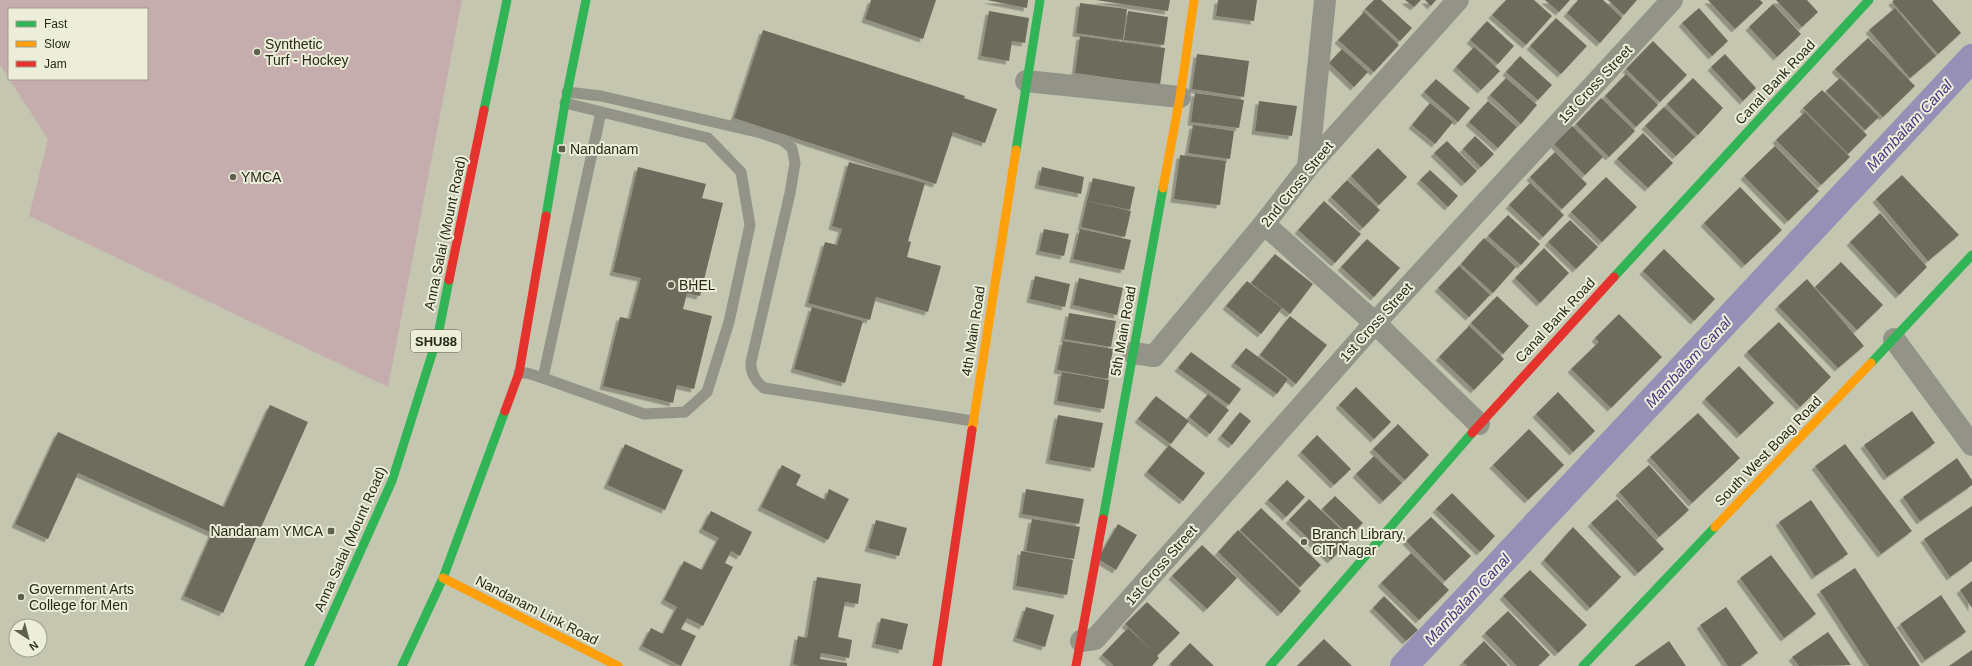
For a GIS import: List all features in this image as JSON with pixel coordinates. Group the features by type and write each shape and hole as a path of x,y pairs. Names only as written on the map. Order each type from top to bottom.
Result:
{"street":[{"name":"Anna Salai (Mount Road)","path":"309,666 392,481 438,335 507,0"},
{"path":"402,666 443,578 519,373 566,97 586,0"},
{"name":"4th Main Road","path":"938,666 973,421 1040,0"},
{"name":"5th Main Road","path":"1076,666 1180,97 1194,0"},
{"path":"1308,167 1325,0"},
{"name":"2nd Cross Street","path":"1133,353 1154,356 1264,224 1308,167 1458,0"},
{"name":"1st Cross Street","path":"1081,642 1096,639 1375,323 1672,0"},
{"name":"Canal Bank Road","path":"1270,666 1479,424 1869,0"},
{"path":"1026,81 1180,97"},
{"path":"1264,224 1375,323 1479,424"},
{"name":"South West Boag Road","path":"1583,666 1972,255"},
{"path":"1894,339 1972,445"},
{"name":"Nandanam Link Road","path":"443,578 618,666"}],"lane":[{"path":"566,97 601,96 762,133 782,140 792,148 795,163 790,193 751,362 752,371 761,386 764,388 973,421"},
{"path":"519,373 527,373 543,378 644,414 685,412 707,392 729,322 750,226 741,172 708,138 601,112 566,97"},
{"path":"543,378 601,112"}],"shaded area":[{"name":"YMCA","path":"0,0 462,0 388,387 29,216 48,139 10,80 148,80 148,8 8,8 8,77 0,65"}],"building":[{"path":"871,0 936,0 923,39 865,19"},
{"path":"987,0 1028,0 1027,8"},
{"path":"1096,0 1170,0 1168,11"},
{"path":"1218,0 1257,0 1254,21 1216,16"},
{"path":"1374,0 1381,0 1412,28 1400,41 1365,9"},
{"path":"1405,0 1421,0 1414,7"},
{"path":"1425,0 1436,0 1431,6"},
{"path":"1506,0 1534,0 1552,16 1526,45 1492,15"},
{"path":"1545,0 1570,0 1559,12"},
{"path":"1578,0 1603,0 1622,18 1600,43 1567,13"},
{"path":"1608,0 1637,0 1624,15"},
{"path":"1708,0 1760,0 1763,3 1735,29"},
{"path":"1776,0 1807,0 1818,12 1802,27"},
{"path":"1894,0 1932,0 1961,33 1938,54 1892,2"},
{"path":"1080,3 1127,9 1123,40 1076,33"},
{"path":"1773,4 1801,34 1777,57 1749,27"},
{"path":"1699,8 1728,41 1712,56 1682,23"},
{"path":"1895,8 1936,56 1910,78 1869,30"},
{"path":"989,11 1029,18 1025,43 1012,41 1009,61 981,56"},
{"path":"1128,11 1168,17 1164,45 1124,40"},
{"path":"1364,12 1399,45 1374,72 1338,40"},
{"path":"1556,18 1587,46 1561,74 1530,46"},
{"path":"1487,21 1514,46 1498,64 1470,40"},
{"path":"763,30 965,96 964,98 997,109 985,143 953,132 936,184 734,118"},
{"path":"1080,36 1165,48 1160,85 1075,73"},
{"path":"1868,38 1915,86 1883,117 1835,69"},
{"path":"1653,41 1687,75 1660,102 1626,69"},
{"path":"1474,47 1500,71 1481,90 1456,67"},
{"path":"1342,49 1368,72 1354,87 1329,63"},
{"path":"1197,54 1249,61 1244,97 1192,89"},
{"path":"1725,54 1756,88 1743,101 1711,67"},
{"path":"1520,56 1552,85 1538,100 1506,72"},
{"path":"1626,74 1658,105 1636,127 1605,96"},
{"path":"1506,78 1537,105 1521,124 1490,95"},
{"path":"1693,78 1723,108 1698,135 1667,104"},
{"path":"1840,78 1879,117 1865,130 1826,91"},
{"path":"1436,79 1470,108 1458,122 1424,92"},
{"path":"1822,90 1867,135 1848,154 1803,108"},
{"path":"1195,93 1244,100 1239,128 1191,122"},
{"path":"1601,98 1635,131 1609,157 1576,124"},
{"path":"1259,101 1297,106 1292,136 1255,131"},
{"path":"1488,101 1517,127 1498,148 1469,122"},
{"path":"1430,103 1453,122 1435,144 1412,125"},
{"path":"1664,107 1695,137 1676,156 1645,126"},
{"path":"1805,112 1850,157 1821,185 1776,140"},
{"path":"1193,125 1234,131 1230,159 1188,153"},
{"path":"1572,126 1603,157 1585,175 1554,144"},
{"path":"1643,133 1673,163 1648,188 1617,159"},
{"path":"1475,136 1494,154 1481,167 1463,149"},
{"path":"1447,141 1477,171 1465,183 1434,153"},
{"path":"1775,146 1819,191 1788,221 1744,176"},
{"path":"1378,148 1407,177 1379,205 1351,176"},
{"path":"1555,152 1587,184 1562,209 1530,177"},
{"path":"1180,155 1226,161 1220,205 1174,199"},
{"path":"849,162 925,183 908,241 911,242 907,257 941,266 928,312 876,297 870,320 808,303 825,242 837,245 842,229 832,226"},
{"name":"BHEL","path":"638,167 706,184 702,198 723,203 700,296 687,293 683,309 712,316 694,389 677,385 673,403 603,386 620,317 630,319 641,278 613,272"},
{"path":"1042,167 1084,177 1081,194 1038,185"},
{"path":"1430,170 1458,196 1448,207 1420,180"},
{"path":"1902,175 1959,235 1928,261 1876,199"},
{"path":"1606,177 1637,207 1602,242 1571,212"},
{"path":"1093,178 1135,187 1130,210 1087,201"},
{"path":"1347,180 1380,210 1363,228 1331,197"},
{"path":"1530,183 1564,215 1543,237 1509,205"},
{"path":"1740,187 1782,230 1745,265 1704,223"},
{"path":"1087,201 1131,211 1125,237 1081,227"},
{"path":"1324,201 1361,234 1335,263 1298,230"},
{"path":"1880,213 1927,267 1899,295 1850,242"},
{"path":"1508,215 1540,244 1521,265 1488,236"},
{"path":"1570,220 1598,247 1576,269 1548,242"},
{"path":"1044,229 1069,234 1064,256 1039,251"},
{"path":"1080,229 1131,240 1124,270 1073,259"},
{"path":"1484,238 1516,267 1493,293 1461,264"},
{"path":"1367,239 1400,268 1374,297 1341,267"},
{"path":"1544,248 1569,273 1540,303 1515,278"},
{"path":"1664,249 1715,299 1694,321 1643,271"},
{"path":"1275,254 1313,284 1290,314 1251,283"},
{"path":"1841,262 1883,305 1857,330 1815,287"},
{"path":"1459,266 1490,295 1469,317 1438,288"},
{"path":"1035,276 1070,284 1065,307 1030,299"},
{"path":"1079,278 1123,288 1117,315 1073,305"},
{"path":"1807,279 1864,346 1838,368 1778,306"},
{"path":"1247,281 1282,308 1261,334 1226,306"},
{"path":"1497,296 1529,326 1503,354 1471,323"},
{"path":"812,307 863,321 845,383 794,369"},
{"path":"1069,313 1116,321 1111,347 1064,339"},
{"path":"1619,314 1662,357 1611,408 1571,369 1599,342 1595,338"},
{"path":"1290,316 1327,345 1296,384 1260,355"},
{"path":"1779,322 1831,377 1800,407 1747,352"},
{"path":"1469,326 1504,359 1474,390 1439,357"},
{"path":"1063,341 1113,349 1108,379 1057,370"},
{"path":"1246,348 1288,379 1277,394 1234,363"},
{"path":"1191,352 1241,389 1229,405 1178,368"},
{"path":"1739,366 1774,403 1740,435 1705,399"},
{"path":"1062,372 1109,380 1104,409 1057,401"},
{"path":"1356,387 1391,422 1374,439 1339,405"},
{"path":"1558,392 1595,431 1573,452 1536,414"},
{"path":"1208,394 1229,410 1210,434 1189,417"},
{"path":"1156,396 1189,421 1171,444 1138,419"},
{"path":"270,405 308,422 223,613 184,596 212,533 78,473 48,539 15,524 58,432 224,507"},
{"path":"1912,411 1935,443 1887,477 1864,445"},
{"path":"1240,412 1251,421 1232,445 1221,436"},
{"path":"1698,413 1740,458 1692,503 1650,457"},
{"path":"1058,415 1103,423 1094,468 1049,460"},
{"path":"1398,424 1429,455 1405,480 1373,449"},
{"path":"1529,429 1564,465 1528,500 1493,465"},
{"path":"1317,435 1351,469 1334,485 1301,452"},
{"path":"625,444 683,470 665,510 607,485"},
{"path":"1845,444 1912,531 1881,554 1815,466"},
{"path":"1169,445 1205,473 1183,501 1147,472"},
{"path":"1374,456 1402,483 1383,501 1356,474"},
{"path":"1957,458 1972,480 1972,485 1920,521 1903,497"},
{"path":"782,465 801,475 796,485 825,500 829,489 849,499 828,540 761,507"},
{"path":"1649,465 1689,510 1659,537 1619,492"},
{"path":"1287,480 1305,497 1286,517 1268,500"},
{"path":"1026,489 1084,499 1079,524 1022,514"},
{"path":"1452,493 1495,536 1480,552 1436,509"},
{"path":"1335,496 1363,523 1350,536 1322,509"},
{"path":"1309,499 1351,539 1331,560 1289,520"},
{"path":"1617,499 1664,549 1638,573 1591,523"},
{"path":"1811,500 1848,554 1815,576 1779,522"},
{"path":"1972,506 1972,561 1950,577 1924,539"},
{"path":"1261,508 1321,565 1300,587 1240,530"},
{"path":"711,511 752,532 740,556 731,551 725,563 733,567 703,626 687,618 681,629 696,636 681,666 642,646 651,628 663,634 677,607 664,600 684,561 702,570 719,538 702,529"},
{"path":"1431,517 1471,556 1445,581 1406,541"},
{"path":"1032,519 1080,527 1074,559 1026,551"},
{"path":"876,520 907,528 899,556 868,548"},
{"path":"1118,524 1137,535 1116,570 1098,559"},
{"path":"1573,527 1621,577 1590,608 1544,560"},
{"path":"1238,530 1301,591 1281,613 1218,552"},
{"path":"1202,545 1237,578 1207,609 1172,576"},
{"path":"1021,551 1073,560 1067,595 1016,586"},
{"path":"1411,553 1449,590 1419,620 1381,583"},
{"path":"1771,555 1816,614 1784,638 1740,578"},
{"path":"1855,568 1920,666 1869,666 1820,591"},
{"path":"1530,570 1587,625 1558,653 1503,596"},
{"path":"817,577 861,584 858,604 845,602 838,637 852,640 849,658 821,653 820,659 847,663 847,666 799,666 793,664 798,636 807,638"},
{"path":"1972,581 1972,608 1960,590"},
{"path":"1941,595 1966,632 1925,660 1900,624"},
{"path":"1384,596 1418,630 1406,641 1373,608"},
{"path":"1147,602 1180,633 1157,656 1159,658 1152,666 1114,666 1102,655 1128,628 1156,654 1125,624"},
{"path":"1026,607 1054,615 1045,647 1016,638"},
{"path":"1726,607 1758,653 1740,666 1728,666 1700,625"},
{"path":"1508,611 1550,655 1538,666 1517,666 1485,633"},
{"path":"881,618 908,624 902,650 875,644"},
{"path":"1828,632 1851,665 1799,666 1792,657"},
{"path":"1324,639 1352,666 1297,666"},
{"path":"1484,641 1508,666 1467,666 1463,662"},
{"path":"1669,641 1686,666 1634,666"},
{"path":"1190,643 1214,666 1172,666 1170,664"},
{"path":"1972,650 1972,666 1949,666"}],"waterway":[{"name":"Mambalam Canal","path":"1404,666 1972,58"}],"traffic: fast":[{"path":"484,110 507,0"},
{"path":"546,216 565,103 586,0"},
{"path":"1016,150 1040,0"},
{"path":"1614,277 1869,0"},
{"path":"1103,519 1163,188"},
{"path":"1871,363 1972,255"},
{"path":"309,666 392,481 438,335 449,280"},
{"path":"402,666 443,578 505,411"},
{"path":"1270,666 1472,433"},
{"path":"1583,666 1715,527"}],"traffic: slow":[{"path":"1163,188 1180,97 1194,0"},
{"path":"972,430 1016,150"},
{"path":"1715,527 1871,363"},
{"path":"443,578 618,666"}],"traffic: jam":[{"path":"449,280 484,110"},
{"path":"505,411 519,373 546,216"},
{"path":"1472,433 1614,277"},
{"path":"937,666 972,430"},
{"path":"1076,666 1103,519"}],"place":[{"name":"Synthetic Turf - Hockey","path":"257,52"},
{"name":"Nandanam","path":"562,149"},
{"name":"YMCA","path":"233,177"},
{"name":"BHEL","path":"671,285"},
{"name":"Nandanam YMCA","path":"331,531"},
{"name":"Branch Library, CIT Nagar","path":"1304,542"},
{"name":"Government Arts College for Men","path":"21,597"}]}
